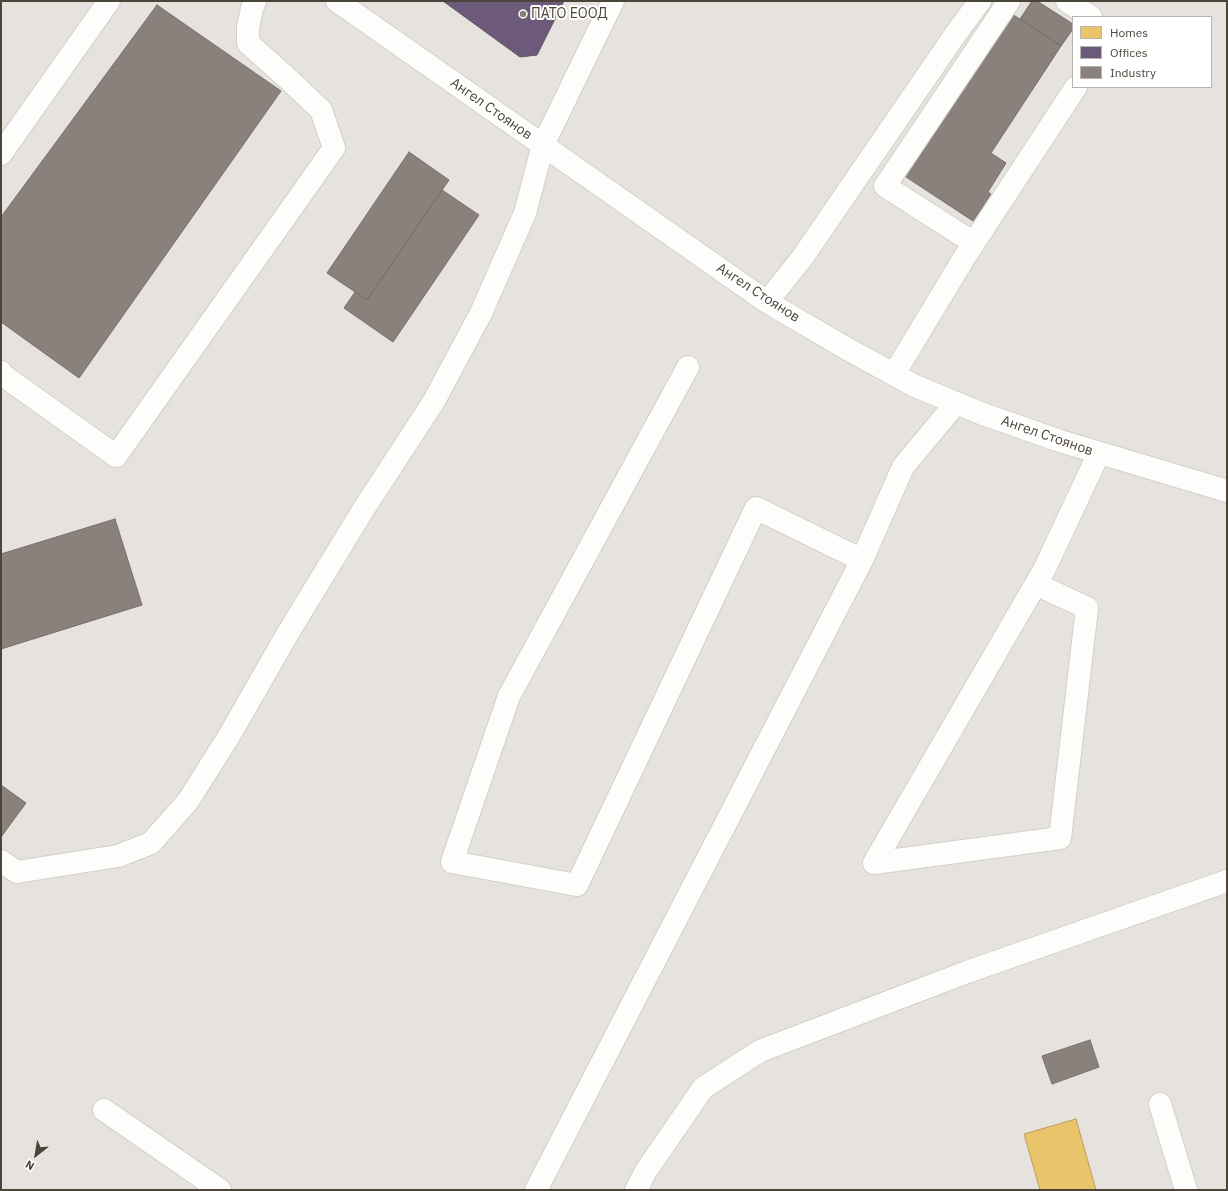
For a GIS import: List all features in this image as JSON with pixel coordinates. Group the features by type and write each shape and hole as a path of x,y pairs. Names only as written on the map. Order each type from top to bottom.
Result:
{"street":[{"path":"1,154 109,1"},
{"path":"1,372 4,376 116,456 334,148 321,110 248,43 248,27 255,1"},
{"name":"Ангел Стоянов","path":"337,1 767,302 844,347 915,386 983,414 1060,441 1227,491"},
{"path":"1,861 17,872 118,856 151,843 188,801 229,736 288,633 359,516 434,401 481,313 525,213 543,145 613,1"},
{"path":"767,302 802,258 957,32 980,1"},
{"path":"974,243 885,186 1008,1"},
{"path":"1067,1 1090,16"},
{"path":"894,374 974,243 1075,88"},
{"path":"688,367 509,696 452,862 577,885 756,508 862,560"},
{"path":"536,1190 862,560 903,467 956,403"},
{"path":"1036,584 1086,608 1060,838 874,863 1045,568 1099,453"},
{"path":"636,1190 646,1171 703,1088 760,1051 967,972 1227,881"},
{"path":"1160,1104 1186,1190"},
{"path":"104,1110 220,1190"}],"shaded area":[{"path":"1,1 1227,1 1227,1190 1,1190"}],"building: Homes":[{"path":"1076,1119 1096,1190 1040,1190 1024,1134"}],"building: Offices":[{"path":"443,1 564,1 537,55 520,57"}],"building: Industry":[{"path":"1032,1 1037,1 1072,23 1072,30 1061,46 1020,19"},
{"path":"157,5 281,91 79,378 1,322 1,217"},
{"path":"1012,14 1061,46 991,153 1006,163 988,192 991,194 973,221 900,173 918,145 924,148"},
{"path":"409,152 449,180 367,300 327,273"},
{"path":"442,190 479,215 393,342 344,308 355,292 367,300"},
{"path":"115,519 142,605 1,649 1,554"},
{"path":"1,785 26,803 1,837"},
{"path":"1090,1040 1099,1067 1052,1084 1042,1056"}],"place":[{"name":"ПАТО ЕООД","path":"523,14"}]}
